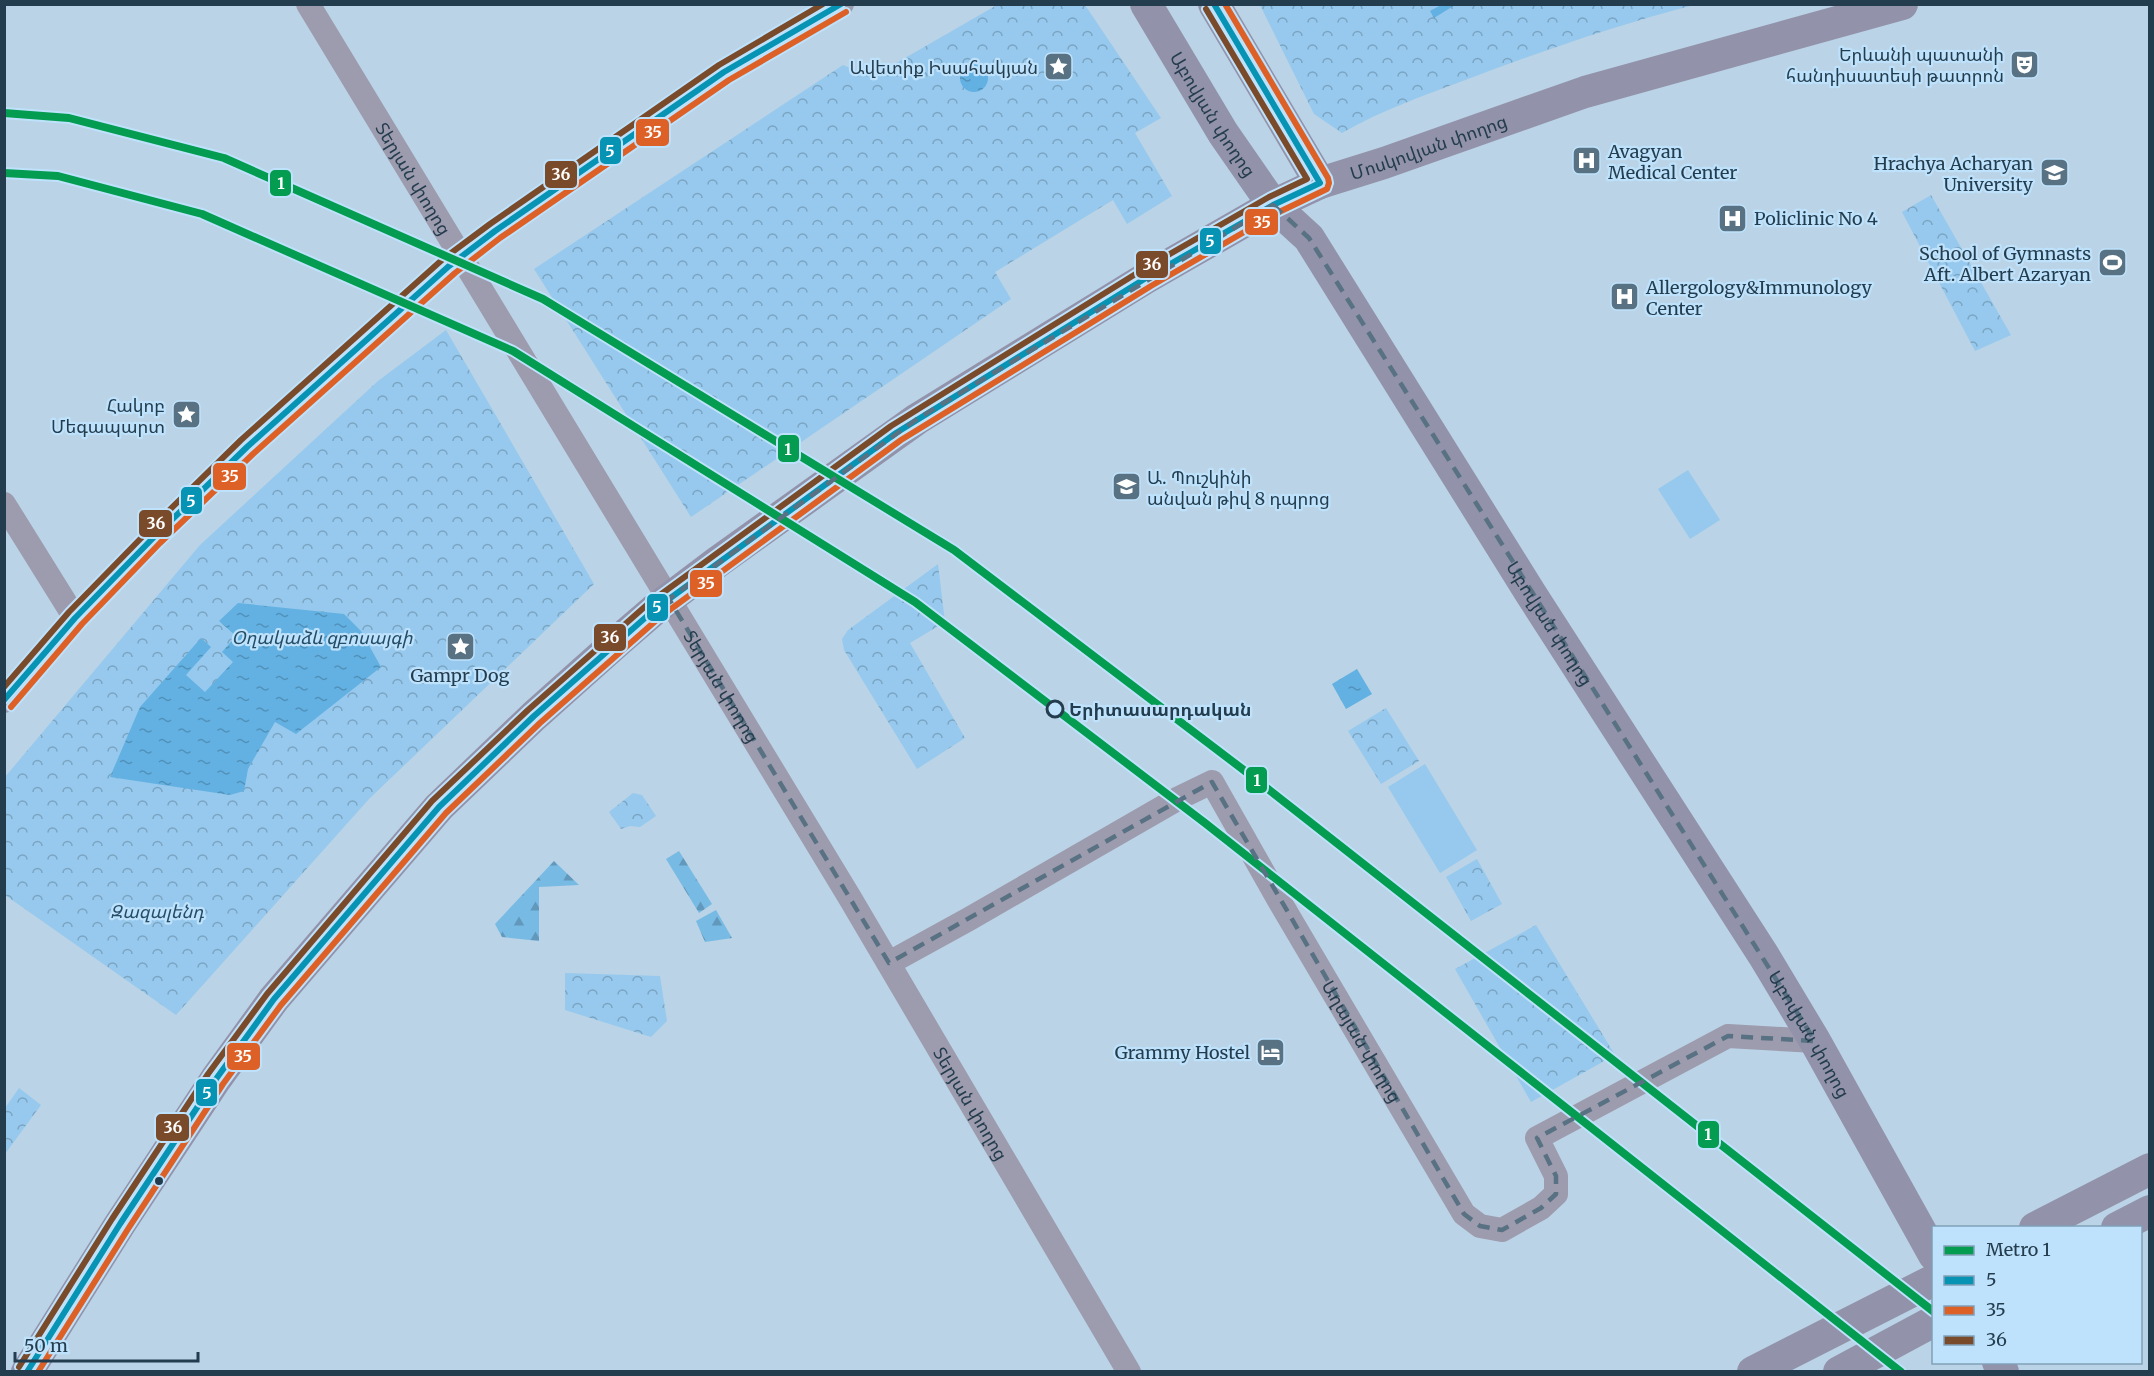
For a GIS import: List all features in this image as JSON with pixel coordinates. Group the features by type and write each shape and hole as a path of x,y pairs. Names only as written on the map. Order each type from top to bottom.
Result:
{"main road":[{"name":"Աբովյան փողոց","path":"1146,4 1223,133 1273,205 1309,238 1531,594 1764,956 1815,1041 1932,1250"},
{"path":"1214,4 1320,183"},
{"name":"Մոսկովյան փողոց","path":"27,1371 120,1224 216,1079 274,999 439,807 534,716 669,598 917,419 1146,278 1273,205 1320,183 1384,163 1585,92 1902,4"},
{"path":"2038,1226 2150,1169"},
{"path":"2119,1226 2150,1211"},
{"path":"1752,1371 1932,1281"},
{"path":"1839,1371 1932,1322"}],"street":[{"name":"Տերյան փողոց","path":"308,4 889,963 1129,1371"},
{"path":"4,701 75,618 154,537 247,447 460,257 724,72 842,4"},
{"path":"4,504 75,618"},
{"name":"Աղայան փողոց","path":"889,963 1179,798 1212,782 1283,908 1464,1214 1480,1226 1502,1230 1541,1208 1556,1194 1556,1176 1537,1138 1728,1036 1815,1041"}],"highlighted area":[{"path":"1273,205 1309,238 1815,1041 1728,1036 1537,1138 1556,1176 1556,1194 1541,1208 1502,1230 1480,1226 1464,1214 1212,782 889,963 669,599 917,419"}],"green space":[{"path":"997,5 1085,5 1161,118 1135,133 1172,196 1127,224 1113,200 995,272 1011,299 691,517 534,269 843,65 872,77"},
{"path":"1260,5 1694,5 1524,58 1404,103 1342,133 1314,114"},
{"path":"1931,195 2011,335 1975,351 1902,212"},
{"name":"Օղակաձև զբոսայգի","path":"446,330 594,584 369,799 176,1015 5,895 5,777 200,545 378,381"},
{"path":"1688,470 1720,520 1690,539 1658,489"},
{"path":"938,564 945,622 910,643 965,738 917,769 844,650 842,639 848,630"},
{"path":"1386,708 1419,761 1381,784 1348,731"},
{"path":"1425,764 1477,850 1440,873 1388,787"},
{"path":"633,793 642,795 656,816 640,827 630,826 621,829 609,812"},
{"path":"679,851 712,904 699,913 666,859"},
{"path":"1477,859 1502,904 1471,921 1446,877"},
{"path":"554,861 579,885 539,887 539,941 502,937 495,924"},
{"path":"716,910 732,938 705,942 696,921"},
{"path":"1536,925 1615,1055 1531,1102 1455,969"},
{"path":"565,973 660,976 667,1021 651,1037 565,1010"},
{"path":"19,1088 41,1105 5,1154 5,1108"}],"water":[{"path":"1441,5 1455,5 1434,18 1430,11"},
{"path":"974,64 984,68 988,78 984,88 974,92 964,88 960,78 964,68"},
{"path":"238,603 344,614 361,631 381,667 296,734 275,722 248,769 244,791 230,795 110,777 140,707 201,638 211,647 186,675 205,692 233,662 222,652 236,636 219,621"},
{"path":"1357,669 1372,694 1346,709 1332,684"}],"metro line":[{"name":"1","path":"4,113 69,118 224,158 543,299 954,550 1245,771 1932,1310"},
{"name":"1","path":"4,173 58,176 202,214 513,351 915,602 1205,823 1901,1372"}],"transit line":[{"name":"36","path":"4,687 69,612 241,440 443,259 719,65 823,4"},
{"name":"5","path":"4,700 75,618 154,537 247,447 449,266 495,231 724,72 841,4"},
{"name":"5","path":"27,1372 120,1224 216,1079 274,999 439,807 534,716 654,610 896,433 1146,278 1273,205 1320,183 1214,4"},
{"name":"35","path":"38,1372 223,1084 281,1005 446,813 540,723 660,617 901,440 1151,286 1277,213 1327,189 1328,178 1225,4"},
{"name":"36","path":"19,1367 112,1219 208,1074 267,994 432,801 528,710 649,603 891,426 1142,270 1269,197 1307,179 1206,9"},
{"name":"35","path":"11,707 82,624 160,543 253,454 455,273 500,238 729,80 846,12"}],"place":[{"name":"Երևանի պատանի հանդիսատեսի թատրոն","path":"2025,64"},
{"name":"Ավետիք Իսահակյան","path":"1059,67"},
{"name":"Avagyan Medical Center","path":"1587,161"},
{"name":"Hrachya Acharyan University","path":"2054,173"},
{"name":"Policlinic No 4","path":"1733,218"},
{"name":"School of Gymnasts Aft. Albert Azaryan","path":"2112,263"},
{"name":"Allergology&Immunology Center","path":"1625,297"},
{"name":"Հակոբ Մեգապարտ","path":"186,415"},
{"name":"Ա. Պուշկինի անվան թիվ 8 դպրոց","path":"1126,487"},
{"name":"Gampr Dog","path":"460,646"},
{"name":"Երիտասարդական","path":"1055,709"},
{"name":"Grammy Hostel","path":"1271,1052"}],"park label":[{"name":"Զազալենդ","path":"157,911"}]}
